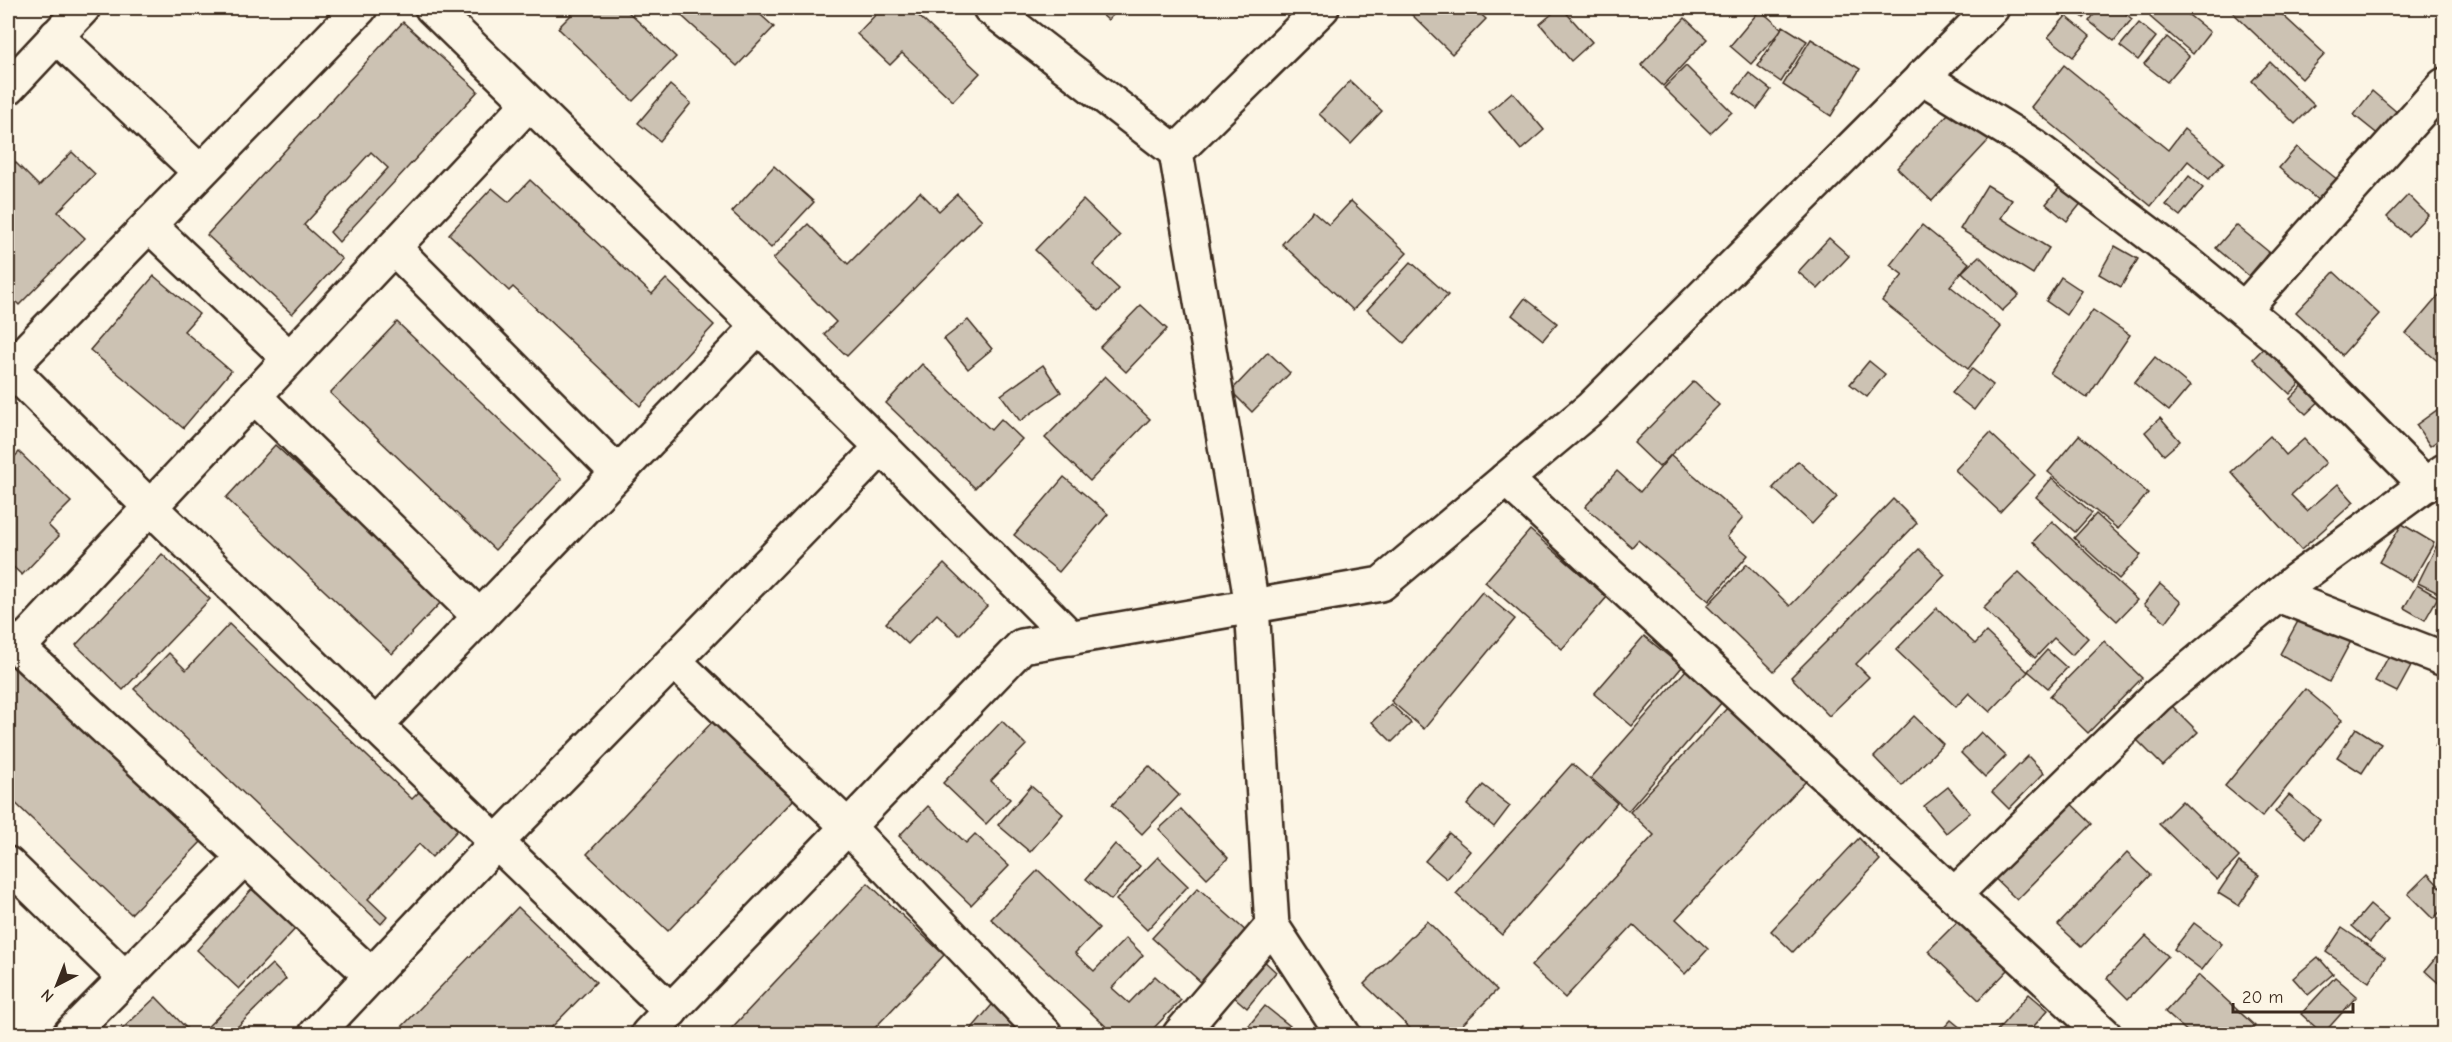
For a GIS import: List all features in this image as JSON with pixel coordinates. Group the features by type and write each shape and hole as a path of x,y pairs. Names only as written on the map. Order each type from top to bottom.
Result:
{"street":[{"path":"8,88 83,8"},
{"path":"360,8 8,368 671,1011"},
{"path":"432,8 882,447 1071,638"},
{"path":"990,8 1176,152 1252,606 1272,926 1343,1035"},
{"path":"1176,152 1322,8"},
{"path":"648,1035 1022,646 1381,584 1591,408 1992,8"},
{"path":"56,36 200,172"},
{"path":"1922,77 2032,145 2189,264 2289,347 2435,478 2278,595 2157,696 1954,895"},
{"path":"2244,309 2445,85"},
{"path":"371,975 13,643 150,507 530,103"},
{"path":"149,225 290,358"},
{"path":"394,248 618,472"},
{"path":"375,726 758,327"},
{"path":"254,396 480,617"},
{"path":"316,1035 496,843 882,447"},
{"path":"1506,479 2104,1035"},
{"path":"2278,595 2445,658"},
{"path":"674,662 847,826 1045,1035"},
{"path":"70,1035 244,858"},
{"path":"8,864 126,978"},
{"path":"1180,1035 1272,926"}],"building":[{"path":"578,8 624,8 676,57 633,101 558,28"},
{"path":"673,8 753,8 774,27 737,66"},
{"path":"882,8 910,8 980,73 953,101 902,53 890,65 857,34"},
{"path":"1094,8 1120,8 1108,20"},
{"path":"1407,8 1474,8 1486,19 1452,54"},
{"path":"1562,8 1592,42 1571,61 1540,24"},
{"path":"2073,8 2094,8 2084,18"},
{"path":"2099,8 2119,8 2132,19 2114,41 2089,21"},
{"path":"2158,8 2180,8 2210,32 2193,54 2150,17"},
{"path":"2228,8 2275,8 2325,54 2302,79"},
{"path":"1760,10 1782,29 1751,64 1730,46"},
{"path":"2066,16 2090,36 2073,57 2048,37"},
{"path":"1685,18 1707,39 1663,86 1641,65"},
{"path":"403,22 478,91 339,242 330,232 388,168 371,152 304,225 342,259 292,314 207,235"},
{"path":"2139,23 2156,37 2138,60 2120,46"},
{"path":"1783,26 1807,41 1781,82 1758,66"},
{"path":"2167,37 2189,56 2167,82 2144,64"},
{"path":"1811,39 1860,69 1831,116 1783,85"},
{"path":"2270,62 2314,105 2295,124 2252,81"},
{"path":"2064,65 2168,150 2184,129 2224,162 2209,179 2188,161 2151,206 2031,107"},
{"path":"1686,66 1732,112 1710,133 1664,88"},
{"path":"1749,73 1771,90 1757,109 1734,92"},
{"path":"1350,81 1382,111 1351,144 1319,114"},
{"path":"670,85 691,103 660,141 638,123"},
{"path":"2372,91 2398,113 2380,136 2354,115"},
{"path":"1512,92 1544,130 1521,150 1489,112"},
{"path":"1966,95 2000,128 1932,201 1897,168"},
{"path":"2297,147 2338,180 2320,202 2279,168"},
{"path":"72,152 95,174 58,212 85,238 19,305 8,294 8,155 39,186"},
{"path":"774,166 814,202 771,248 732,212"},
{"path":"2074,170 2094,187 2067,221 2046,204"},
{"path":"2189,176 2203,188 2180,216 2166,205"},
{"path":"530,180 652,294 666,279 714,325 640,406 513,287 509,291 449,234 492,188 509,202"},
{"path":"1987,185 2012,200 2001,218 2049,248 2033,274 1960,229"},
{"path":"920,192 939,211 957,194 982,220 847,356 824,334 836,322 773,259 808,224 848,264"},
{"path":"2408,195 2428,215 2408,236 2387,217"},
{"path":"1083,200 1120,236 1093,265 1119,289 1099,311 1035,250"},
{"path":"1351,201 1407,253 1353,310 1282,244 1313,211 1329,225"},
{"path":"1922,225 1969,263 1950,286 2001,327 1968,369 1882,301 1903,275 1890,265"},
{"path":"2236,225 2269,252 2249,276 2216,248"},
{"path":"1829,238 1849,256 1818,289 1798,272"},
{"path":"2115,246 2138,259 2121,287 2099,274"},
{"path":"1979,256 2019,295 2002,311 1962,272"},
{"path":"1411,262 1448,295 1404,343 1367,310"},
{"path":"2334,272 2379,314 2342,355 2296,312"},
{"path":"154,276 199,314 184,331 231,371 183,428 90,350"},
{"path":"2061,277 2082,291 2066,315 2046,301"},
{"path":"2440,294 2444,298 2444,360 2441,364 2406,334"},
{"path":"1525,298 1557,323 1543,340 1512,315"},
{"path":"1141,305 1167,329 1126,372 1100,347"},
{"path":"2093,310 2130,335 2087,398 2050,373"},
{"path":"968,320 992,349 968,369 944,339"},
{"path":"397,322 562,479 495,550 330,393"},
{"path":"2276,335 2312,371 2290,394 2253,359"},
{"path":"1268,352 1290,373 1252,412 1231,391"},
{"path":"2155,357 2190,386 2169,411 2134,383"},
{"path":"1869,361 1885,374 1867,397 1850,384"},
{"path":"922,364 991,430 1001,419 1022,439 975,488 886,403"},
{"path":"1043,365 1061,392 1020,421 1001,395"},
{"path":"1972,369 1993,385 1974,410 1952,393"},
{"path":"2313,375 2329,392 2306,414 2290,399"},
{"path":"1105,376 1150,419 1090,481 1045,438"},
{"path":"1694,381 1719,405 1659,467 1634,443"},
{"path":"2444,405 2444,436 2430,446 2416,425"},
{"path":"2160,418 2180,441 2164,455 2145,432"},
{"path":"1990,433 2035,475 2000,512 1955,470"},
{"path":"2079,435 2148,493 2118,529 2048,472"},
{"path":"2270,436 2286,455 2304,439 2326,463 2291,495 2307,511 2338,484 2354,502 2301,550 2231,472"},
{"path":"275,445 443,600 392,654 226,498"},
{"path":"19,452 71,502 48,525 59,536 22,575 8,562 8,464"},
{"path":"1671,455 1743,518 1727,537 1748,555 1709,601 1638,540 1632,547 1585,507 1617,471 1640,492"},
{"path":"1798,461 1837,497 1812,524 1773,488"},
{"path":"1064,477 1108,514 1059,572 1014,535"},
{"path":"2052,478 2092,513 2075,532 2036,497"},
{"path":"1893,499 1917,523 1774,671 1707,606 1747,564 1790,606"},
{"path":"2096,514 2141,555 2119,579 2074,538"},
{"path":"2052,521 2137,600 2117,621 2033,542"},
{"path":"2402,524 2434,543 2412,581 2379,562"},
{"path":"1530,530 1607,597 1562,649 1485,582"},
{"path":"2438,543 2444,547 2444,596 2418,583"},
{"path":"1919,549 1945,575 1856,664 1869,677 1829,716 1791,677"},
{"path":"162,554 210,599 123,690 76,645"},
{"path":"944,564 987,606 959,635 937,614 908,644 886,623"},
{"path":"2019,572 2088,638 2072,655 2054,638 2035,658 1983,608"},
{"path":"2160,584 2181,602 2166,622 2144,604"},
{"path":"2417,585 2438,597 2425,620 2404,608"},
{"path":"1482,592 1515,619 1424,729 1391,701"},
{"path":"1937,608 1975,644 1986,632 2028,672 1990,712 1969,693 1956,707 1896,650"},
{"path":"2302,614 2351,641 2329,682 2280,654"},
{"path":"229,624 412,799 432,779 471,816 432,857 419,844 368,899 387,917 381,924 134,689 169,653 186,670"},
{"path":"1644,636 1682,667 1632,726 1594,694"},
{"path":"2400,636 2421,648 2397,692 2375,681"},
{"path":"2104,641 2142,678 2088,733 2050,696"},
{"path":"2047,650 2067,668 2048,688 2028,671"},
{"path":"8,653 202,841 131,914 8,796"},
{"path":"1686,670 1722,702 1628,811 1591,778"},
{"path":"2305,689 2342,720 2262,817 2225,786"},
{"path":"2167,701 2198,732 2163,766 2133,736"},
{"path":"1391,704 1411,723 1392,742 1372,722"},
{"path":"1729,706 1807,780 1676,919 1708,949 1685,974 1633,925 1565,998 1531,966 1654,835 1630,812"},
{"path":"1914,716 1943,744 1902,786 1874,757"},
{"path":"716,718 797,796 668,931 587,854"},
{"path":"1002,721 1026,745 991,781 1010,799 986,824 943,783"},
{"path":"2356,728 2381,744 2362,773 2337,757"},
{"path":"1981,732 2006,756 1985,777 1961,753"},
{"path":"2444,737 2444,756 2435,746"},
{"path":"2028,756 2044,773 2009,809 1992,792"},
{"path":"1572,764 1617,803 1502,935 1456,894"},
{"path":"1149,766 1179,795 1142,834 1112,805"},
{"path":"1483,785 1510,806 1494,827 1467,805"},
{"path":"1031,786 1063,814 1030,852 998,825"},
{"path":"1948,787 1970,813 1946,833 1924,806"},
{"path":"2054,787 2092,824 2017,900 1980,864"},
{"path":"2289,795 2320,820 2305,838 2275,812"},
{"path":"2182,801 2239,857 2217,880 2159,824"},
{"path":"928,806 966,843 975,834 1009,866 971,905 899,836"},
{"path":"1181,809 1228,858 1207,878 1159,829"},
{"path":"1449,833 1470,851 1447,879 1425,861"},
{"path":"1859,838 1880,860 1793,952 1771,931"},
{"path":"1115,844 1140,866 1111,900 1086,879"},
{"path":"2127,853 2150,875 2082,947 2058,925"},
{"path":"1158,857 1188,886 1147,930 1116,900"},
{"path":"2239,862 2259,875 2239,906 2218,893"},
{"path":"1038,870 1099,928 1075,953 1094,971 1126,938 1143,955 1112,988 1129,1003 1155,976 1181,1000 1148,1034 1114,1034 991,919"},
{"path":"2428,874 2444,891 2444,908 2433,919 2408,894"},
{"path":"868,883 944,955 869,1034 726,1034"},
{"path":"254,887 297,927 239,989 197,950"},
{"path":"1198,888 1248,933 1203,984 1152,938"},
{"path":"2370,905 2388,920 2370,942 2352,926"},
{"path":"518,907 596,982 545,1034 395,1034"},
{"path":"1960,919 2010,968 1979,1000 1928,951"},
{"path":"1427,921 1497,990 1453,1034 1416,1034 1364,984"},
{"path":"2194,923 2222,944 2202,970 2174,949"},
{"path":"2342,928 2385,957 2369,982 2326,952"},
{"path":"2146,936 2168,956 2128,999 2107,978"},
{"path":"2444,948 2444,988 2425,971"},
{"path":"2318,957 2333,974 2308,995 2293,978"},
{"path":"1262,959 1276,972 1247,1008 1233,996"},
{"path":"272,964 286,979 230,1034 200,1034"},
{"path":"2199,975 2255,1026 2247,1034 2190,1034 2165,1012"},
{"path":"2335,977 2357,996 2323,1034 2301,1014"},
{"path":"2029,994 2048,1010 2027,1034 1994,1034"},
{"path":"156,997 192,1034 117,1034"},
{"path":"997,999 1038,1034 967,1034"},
{"path":"1265,1006 1300,1034 1252,1034 1246,1029"},
{"path":"1199,1012 1222,1034 1177,1034"},
{"path":"1951,1020 1968,1034 1938,1034"},
{"path":"1523,1026 1532,1034 1516,1034"}]}
